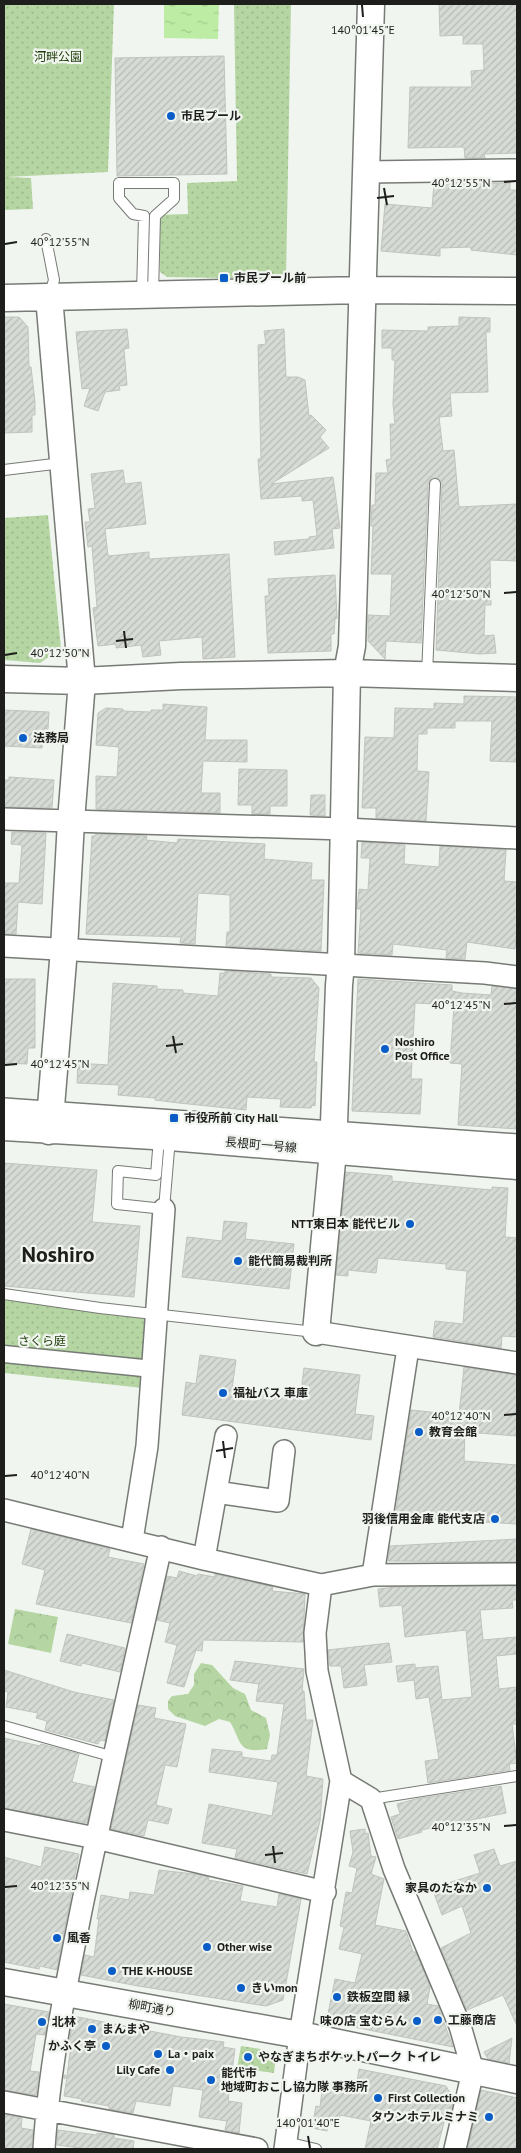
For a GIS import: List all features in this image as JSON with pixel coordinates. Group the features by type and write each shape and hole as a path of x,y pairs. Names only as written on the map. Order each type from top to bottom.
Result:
{"street":[{"path":"371,4 361,290 352,646 347,674 341,964 333,1141 316,1332 408,1348 517,1363"},
{"path":"366,172 517,170"},
{"path":"4,298 361,290 517,291"},
{"path":"49,297 82,681 71,821 64,949 49,1122"},
{"path":"4,680 82,681 181,676 347,674 517,678"},
{"path":"4,818 344,829 517,838"},
{"path":"4,946 341,964 486,973 517,977"},
{"path":"4,1109 49,1122 333,1141 517,1145"},
{"name":"長根町一号線","path":"4,1127 49,1122 164,1137 333,1141 517,1166"},
{"path":"132,1540 147,1446 164,1209"},
{"path":"373,1575 408,1348"},
{"path":"4,1354 153,1369"},
{"path":"204,1559 226,1436"},
{"path":"216,1492 278,1501 284,1451"},
{"path":"4,1510 204,1559 322,1585 373,1575 517,1574"},
{"path":"44,2149 46,2109 65,1992 96,1838 161,1547"},
{"path":"283,2147 325,1892 341,1780 317,1671 315,1632 322,1585"},
{"path":"341,1780 371,1799 394,1869 460,2026 473,2071 455,2149"},
{"path":"4,1820 96,1838 325,1892"},
{"name":"柳町通り","path":"4,1982 300,2035 517,2080"},
{"path":"4,2102 256,2149"}],"lane":[{"path":"119,183 174,183 174,199 155,216 147,295 144,216 133,214 119,198 119,183"},
{"path":"46,239 54,280 49,297"},
{"path":"4,470 64,463"},
{"path":"427,676 435,484"},
{"path":"164,1137 164,1209 117,1204 118,1171 156,1175 164,1137"},
{"path":"4,1294 316,1332"},
{"path":"4,1726 114,1757"},
{"path":"371,1799 517,1776"},
{"path":"283,2147 316,2149"}],"green space":[{"name":"河畔公園","path":"4,4 114,4 108,172 6,177 31,178 33,209 4,210"},
{"path":"234,4 291,4 286,279 167,277 160,272 159,215 188,214 187,183 237,181"},
{"path":"48,515 61,648 40,663 4,660 4,518"},
{"name":"さくら庭","path":"4,1300 151,1316 143,1388 4,1373"},
{"path":"15,1609 58,1617 51,1653 8,1644"},
{"path":"201,1663 212,1665 233,1688 245,1694 251,1710 266,1718 270,1735 267,1749 250,1750 245,1748 239,1741 230,1722 219,1719 205,1726 175,1716 168,1709 168,1701 172,1696 188,1694 194,1685 194,1674"},
{"path":"241,2046 260,2049 275,2064 274,2073 237,2068"}],"water":[{"path":"164,4 219,4 218,39 164,38"}],"building":[{"path":"439,4 517,4 517,153 484,154 485,158 465,158 464,147 408,148 410,87 472,87 471,71 484,70 483,44 463,44 463,35 440,36"},
{"name":"市民プール","path":"224,56 227,174 117,176 115,58"},
{"path":"510,183 510,190 517,190 517,255 471,250 471,247 440,248 440,256 381,251 385,204 432,208 434,184"},
{"path":"4,317 19,317 28,327 29,367 31,367 35,402 35,415 32,415 32,432 4,433"},
{"path":"459,317 490,318 490,332 486,332 488,392 450,393 452,416 439,417 443,451 454,450 459,507 517,504 517,561 490,560 491,605 485,605 484,636 494,635 496,653 480,654 436,650 442,484 438,478 431,478 428,484 421,643 386,641 385,659 368,641 368,615 390,616 392,574 371,574 372,505 375,505 376,473 388,473 386,460 391,459 390,424 395,424 393,404 395,360 392,360 392,348 382,348 382,330 428,331 428,327 459,326"},
{"path":"127,329 129,348 124,349 127,385 119,386 120,390 105,392 98,411 84,406 90,388 82,389 76,332"},
{"path":"284,329 286,377 298,377 305,380 309,416 311,415 326,430 320,437 329,448 271,484 333,477 340,528 332,529 334,548 275,555 274,542 309,539 309,537 317,536 313,500 302,501 302,496 261,499 258,459 261,459 258,345 266,344 264,331"},
{"path":"123,470 125,484 141,482 146,524 105,529 108,556 149,552 149,559 229,554 235,657 203,659 202,637 159,641 161,655 143,657 141,645 116,648 116,644 98,646 93,608 97,607 92,546 88,547 85,522 90,522 88,509 95,508 91,474"},
{"path":"335,575 337,618 335,619 334,634 331,634 331,651 268,653 265,596 269,596 268,579"},
{"path":"464,696 517,697 517,762 490,761 492,721 455,721 455,728 427,728 427,734 418,734 417,771 429,772 426,821 376,818 376,808 362,808 365,737 394,738 395,708 434,709 434,703 464,704"},
{"path":"163,704 207,707 205,740 247,740 247,762 203,761 201,793 220,793 220,813 96,809 96,776 117,777 119,747 96,745 98,713 106,708 151,712 151,710 163,710"},
{"name":"法務局","path":"4,710 49,712 48,729 43,729 42,748 4,746"},
{"path":"239,769 287,770 287,806 270,806 270,814 252,814 252,805 238,805"},
{"path":"9,777 54,780 52,808 4,807 4,780 9,780"},
{"path":"311,795 325,795 325,816 310,815"},
{"path":"12,832 46,833 42,904 18,902 16,934 4,934 4,883 19,883 22,845 11,844"},
{"path":"96,834 147,836 146,840 177,843 178,839 265,844 264,859 312,863 311,880 324,880 321,951 226,946 227,932 230,932 230,895 198,893 195,944 180,943 181,937 86,934 92,836"},
{"path":"362,842 405,845 404,864 439,867 440,846 506,850 504,881 517,882 515,949 467,942 465,959 446,958 447,950 393,944 392,955 358,953 361,909 357,909 359,889 368,890 370,858 361,858"},
{"path":"225,971 271,974 271,977 311,978 319,988 314,1062 317,1062 315,1106 312,1105 311,1108 280,1107 281,1099 247,1097 246,1110 118,1095 119,1085 77,1083 78,1063 108,1065 113,983 157,986 157,989 183,990 183,993 218,996 220,973 225,973"},
{"path":"4,979 35,979 35,1048 28,1048 27,1064 4,1063"},
{"path":"358,979 452,985 452,991 491,995 492,986 517,989 517,1129 458,1125 462,1064 450,1063 454,1005 415,1003 411,1079 422,1079 420,1114 352,1111"},
{"path":"4,1163 97,1170 92,1222 140,1226 134,1297 4,1286"},
{"name":"NTT東日本 能代ビル","path":"346,1172 392,1176 392,1181 492,1190 492,1187 508,1188 505,1237 517,1238 517,1337 502,1336 501,1348 433,1337 435,1321 463,1324 467,1271 446,1269 446,1264 378,1258 376,1273 348,1270 348,1276 336,1275"},
{"name":"能代簡易裁判所","path":"224,1221 247,1223 245,1239 294,1244 289,1289 182,1277 187,1237 222,1241"},
{"name":"福祉バス 車庫","path":"200,1355 236,1360 232,1389 300,1398 304,1368 360,1375 355,1414 374,1416 371,1440 182,1415 186,1382 196,1384"},
{"path":"464,1367 517,1375 517,1436 465,1432 464,1461 517,1465 517,1524 395,1517 411,1410 459,1415"},
{"path":"31,1529 110,1549 108,1557 144,1564 131,1623 36,1604 45,1570 22,1564"},
{"path":"517,1539 517,1562 388,1561 390,1546"},
{"path":"179,1571 197,1576 198,1574 215,1577 215,1574 273,1587 272,1591 305,1594 303,1642 203,1640 202,1651 196,1650 184,1687 167,1683 177,1645 165,1642 170,1623 157,1620 167,1576 177,1578"},
{"path":"517,1586 517,1600 512,1600 513,1608 480,1610 483,1640 517,1637 517,1654 496,1656 499,1689 517,1687 517,1724 512,1724 517,1763 509,1764 510,1770 428,1783 425,1761 439,1759 429,1697 416,1699 414,1680 398,1682 396,1666 415,1664 415,1668 438,1666 442,1700 472,1697 466,1630 405,1637 402,1605 380,1607 378,1589 396,1587"},
{"path":"67,1634 125,1648 120,1672 82,1663 81,1666 60,1661"},
{"path":"389,1643 392,1662 364,1665 367,1685 344,1688 341,1666 330,1666 328,1650"},
{"path":"235,1661 304,1669 302,1691 304,1691 306,1720 313,1720 306,1776 323,1779 320,1821 307,1874 235,1858 237,1849 202,1843 209,1804 272,1816 278,1782 209,1772 212,1749 242,1752 242,1757 271,1761 272,1755 277,1755 284,1704 256,1701 259,1684 230,1680"},
{"path":"4,1670 74,1692 114,1700 105,1741 100,1740 98,1744 45,1730 47,1721 36,1718 38,1713 6,1707 8,1692 4,1691"},
{"path":"138,1705 156,1708 154,1718 186,1724 177,1767 165,1765 156,1805 172,1809 168,1824 148,1820 144,1836 111,1829"},
{"path":"4,1738 40,1746 41,1744 79,1754 72,1782 95,1787 87,1823 4,1808"},
{"path":"501,1786 506,1813 421,1830 422,1832 398,1839 391,1817 400,1814 397,1804 416,1799"},
{"path":"365,1829 365,1834 368,1833 371,1856 376,1857 371,1874 384,1879 375,1925 406,1931 413,1952 416,1952 430,1987 427,2004 438,2006 453,2047 339,2024 328,2014 335,1979 355,1983 362,1954 339,1949 344,1927 340,1926 346,1892 352,1893 357,1868 349,1866 353,1852 350,1831"},
{"path":"45,1847 79,1854 57,1970 40,1966 39,1969 4,1962 4,1857 41,1867"},
{"path":"494,1849 500,1866 517,1861 517,2026 503,1995 467,2010 441,1948 471,1933 462,1906 442,1915 432,1888 480,1873 474,1855"},
{"path":"159,1870 194,1874 209,1877 208,1880 243,1886 240,1901 277,1907 279,1894 301,1899 283,2000 266,2006 81,1975 85,1955 94,1957 101,1895 129,1900 130,1892 154,1895"},
{"path":"4,2004 49,2012 45,2035 36,2034 30,2071 39,2072 36,2095 4,2090"},
{"path":"73,2016 181,2037 224,2042 223,2047 235,2049 228,2101 242,2103 239,2133 225,2130 227,2121 199,2117 203,2090 173,2086 170,2106 136,2101 133,2113 109,2109 109,2106 64,2096 67,2077 64,2079 64,2075 67,2076"},
{"path":"512,2038 509,2063 488,2059 484,2052"},
{"path":"359,2069 446,2086 454,2100 451,2109 448,2108 437,2149 365,2149 371,2121 340,2115 339,2125 328,2124 327,2131 312,2128 316,2106 320,2107 323,2083 356,2088"},
{"name":"タウンホテルミナミ","path":"481,2090 517,2098 517,2149 468,2149"},
{"path":"4,2115 22,2118 21,2128 33,2130 31,2149 4,2149"},
{"path":"58,2130 97,2135 97,2133 114,2135 114,2138 134,2141 133,2149 87,2149 57,2145"}],"place":[{"name":"市民プール","path":"171,116"},
{"name":"市民プール前","path":"224,278"},
{"name":"法務局","path":"23,738"},
{"name":"Noshiro Post Office","path":"385,1049"},
{"name":"市役所前 City Hall","path":"174,1118"},
{"name":"NTT東日本 能代ビル","path":"410,1224"},
{"name":"能代簡易裁判所","path":"238,1261"},
{"name":"福祉バス 車庫","path":"223,1393"},
{"name":"教育会館","path":"419,1432"},
{"name":"羽後信用金庫 能代支店","path":"495,1519"},
{"name":"家具のたなか","path":"487,1888"},
{"name":"風香","path":"57,1938"},
{"name":"Other wise","path":"207,1947"},
{"name":"THE K-HOUSE","path":"112,1971"},
{"name":"きいmon","path":"241,1988"},
{"name":"鉄板空間 縁","path":"337,1997"},
{"name":"工藤商店","path":"438,2020"},
{"name":"味の店 宝むらん","path":"417,2021"},
{"name":"北林","path":"42,2022"},
{"name":"まんまや","path":"92,2029"},
{"name":"かふく亭","path":"106,2046"},
{"name":"La・paix","path":"158,2054"},
{"name":"やなぎまちポケットパーク トイレ","path":"248,2057"},
{"name":"Lily Cafe","path":"170,2070"},
{"name":"能代市 地域町おこし協力隊 事務所","path":"211,2080"},
{"name":"First Collection","path":"378,2098"},
{"name":"タウンホテルミナミ","path":"489,2117"}],"district":[{"name":"Noshiro","path":"58,1254"}]}
